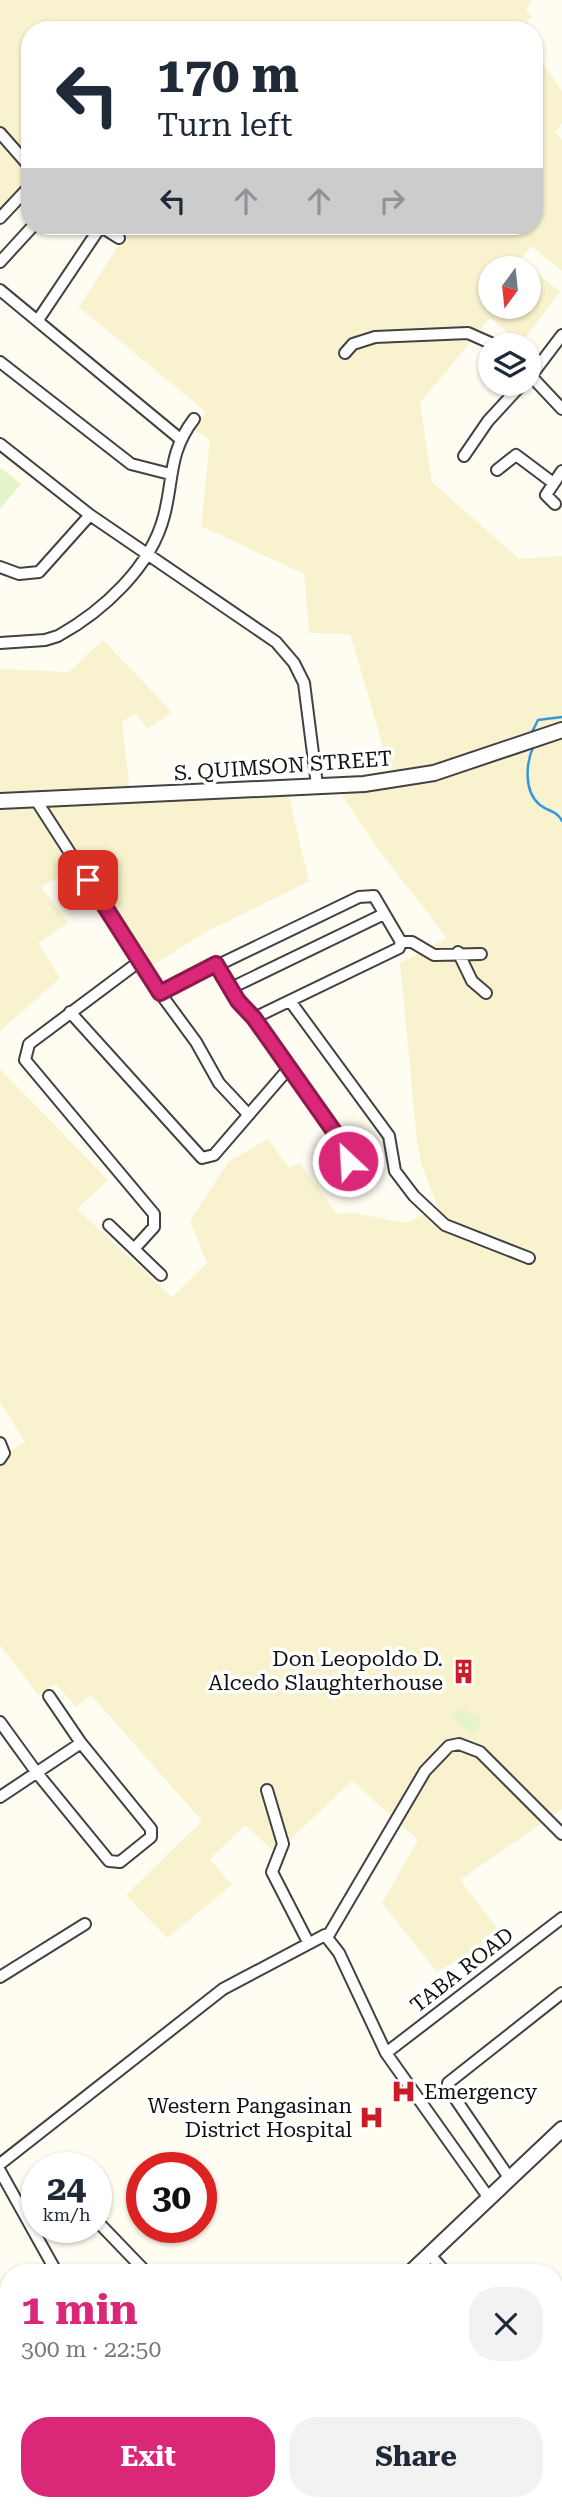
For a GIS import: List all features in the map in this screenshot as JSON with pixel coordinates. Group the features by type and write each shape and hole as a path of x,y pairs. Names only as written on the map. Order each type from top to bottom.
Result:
{"street":[{"path":"0,134 21,157"},
{"path":"0,218 21,196"},
{"path":"0,262 25,235"},
{"path":"38,320 95,235"},
{"path":"114,235 119,238"},
{"path":"0,290 179,438"},
{"path":"345,353 353,344 394,336 468,333 478,337"},
{"path":"541,361 562,335"},
{"path":"0,362 131,464 170,474"},
{"path":"541,389 562,409"},
{"path":"464,456 488,421 511,396"},
{"path":"0,643 45,640 69,629 125,583 147,554 164,517 170,474 179,438 194,419"},
{"path":"0,444 90,515 276,642 294,663 304,683 317,785"},
{"path":"497,470 516,455 552,482"},
{"path":"555,504 546,495 552,482 562,471"},
{"path":"0,567 19,574 39,572 90,515"},
{"name":"S. QUIMSON STREET","path":"0,801 225,793 364,784 434,774 562,730"},
{"path":"36,800 160,993 196,1042 219,1083 247,1114"},
{"path":"160,993 216,964 367,895 374,896 401,942"},
{"path":"231,988 384,914"},
{"path":"401,942 412,942 434,954 481,954"},
{"path":"254,1018 396,950 401,942"},
{"path":"458,952 472,981 486,993"},
{"path":"134,1249 154,1227 154,1214 25,1060 29,1044 140,961"},
{"path":"216,964 244,1009 254,1018 345,1147 349,1157 340,1170"},
{"path":"290,1001 389,1136 396,1171 428,1211 445,1225 529,1258"},
{"path":"70,1012 198,1157 206,1159 214,1154 289,1068"},
{"path":"109,1225 161,1275"},
{"path":"0,1443 4,1453 0,1459"},
{"path":"0,1721 37,1773 109,1861 120,1862 151,1837 152,1831 81,1743 49,1696"},
{"path":"0,1797 81,1743"},
{"path":"328,1936 425,1770 449,1745 459,1744 480,1752 562,1834"},
{"path":"267,1790 283,1844 272,1872 308,1942"},
{"name":"TABA ROAD","path":"386,2053 562,1918"},
{"path":"0,1977 85,1924"},
{"path":"0,2164 223,1989 320,1935 328,1936 340,1953 386,2053 489,2198"},
{"path":"510,2179 448,2088 448,2083 562,1993"},
{"path":"421,2264 562,2129"},
{"path":"0,2171 52,2264"},
{"path":"112,2237 138,2264"},
{"path":"430,2256 438,2264"}],"shaded area":[{"path":"0,0 533,0 526,10 532,16 527,21 21,21 21,197 0,219"},
{"path":"543,63 562,91 562,123 555,132 562,140 562,271 531,246 523,256 478,256 478,319 489,319 420,403 432,482 519,559 562,556 562,1809 460,1880 501,1933 437,1972 382,1903 418,1840 352,1781 276,1853 245,1825 210,1859 232,1885 167,1938 126,1895 202,1821 91,1695 76,1707 56,1684 38,1695 0,1645 0,1457 25,1442 0,1402 0,1069 108,1180 77,1209 172,1297 207,1263 190,1221 228,1162 268,1139 289,1168 300,1163 337,1214 354,1213 405,1223 438,1208 421,1163 417,1141 400,963 447,938 378,849 331,779 391,774 350,634 309,633 304,574 201,526 210,440 193,428 206,412 79,307 125,235 543,235"},
{"path":"541,277 560,292 541,317"},
{"path":"491,319 539,319 529,333 509,333"},
{"path":"103,640 172,712 147,729 135,713 122,722 130,792 285,781 309,881 206,932 153,965 79,865 41,887 68,923 38,943 60,978 0,1031 0,669 69,672"}],"green space":[{"path":"0,469 21,484 0,509"},
{"path":"460,1707 482,1720 473,1734 452,1720"}],"waterway":[{"path":"532,732 538,720 562,717"},
{"path":"534,745 528,768 531,792 540,805 555,813 562,821"}],"place":[{"name":"Don Leopoldo D. Alcedo Slaughterhouse","path":"463,1671"},
{"name":"Emergency","path":"404,2092"},
{"name":"Western Pangasinan District Hospital","path":"372,2118"}],"route":[{"path":"88,880 160,993 216,964 238,1001 254,1018 345,1147 348,1161"}]}
